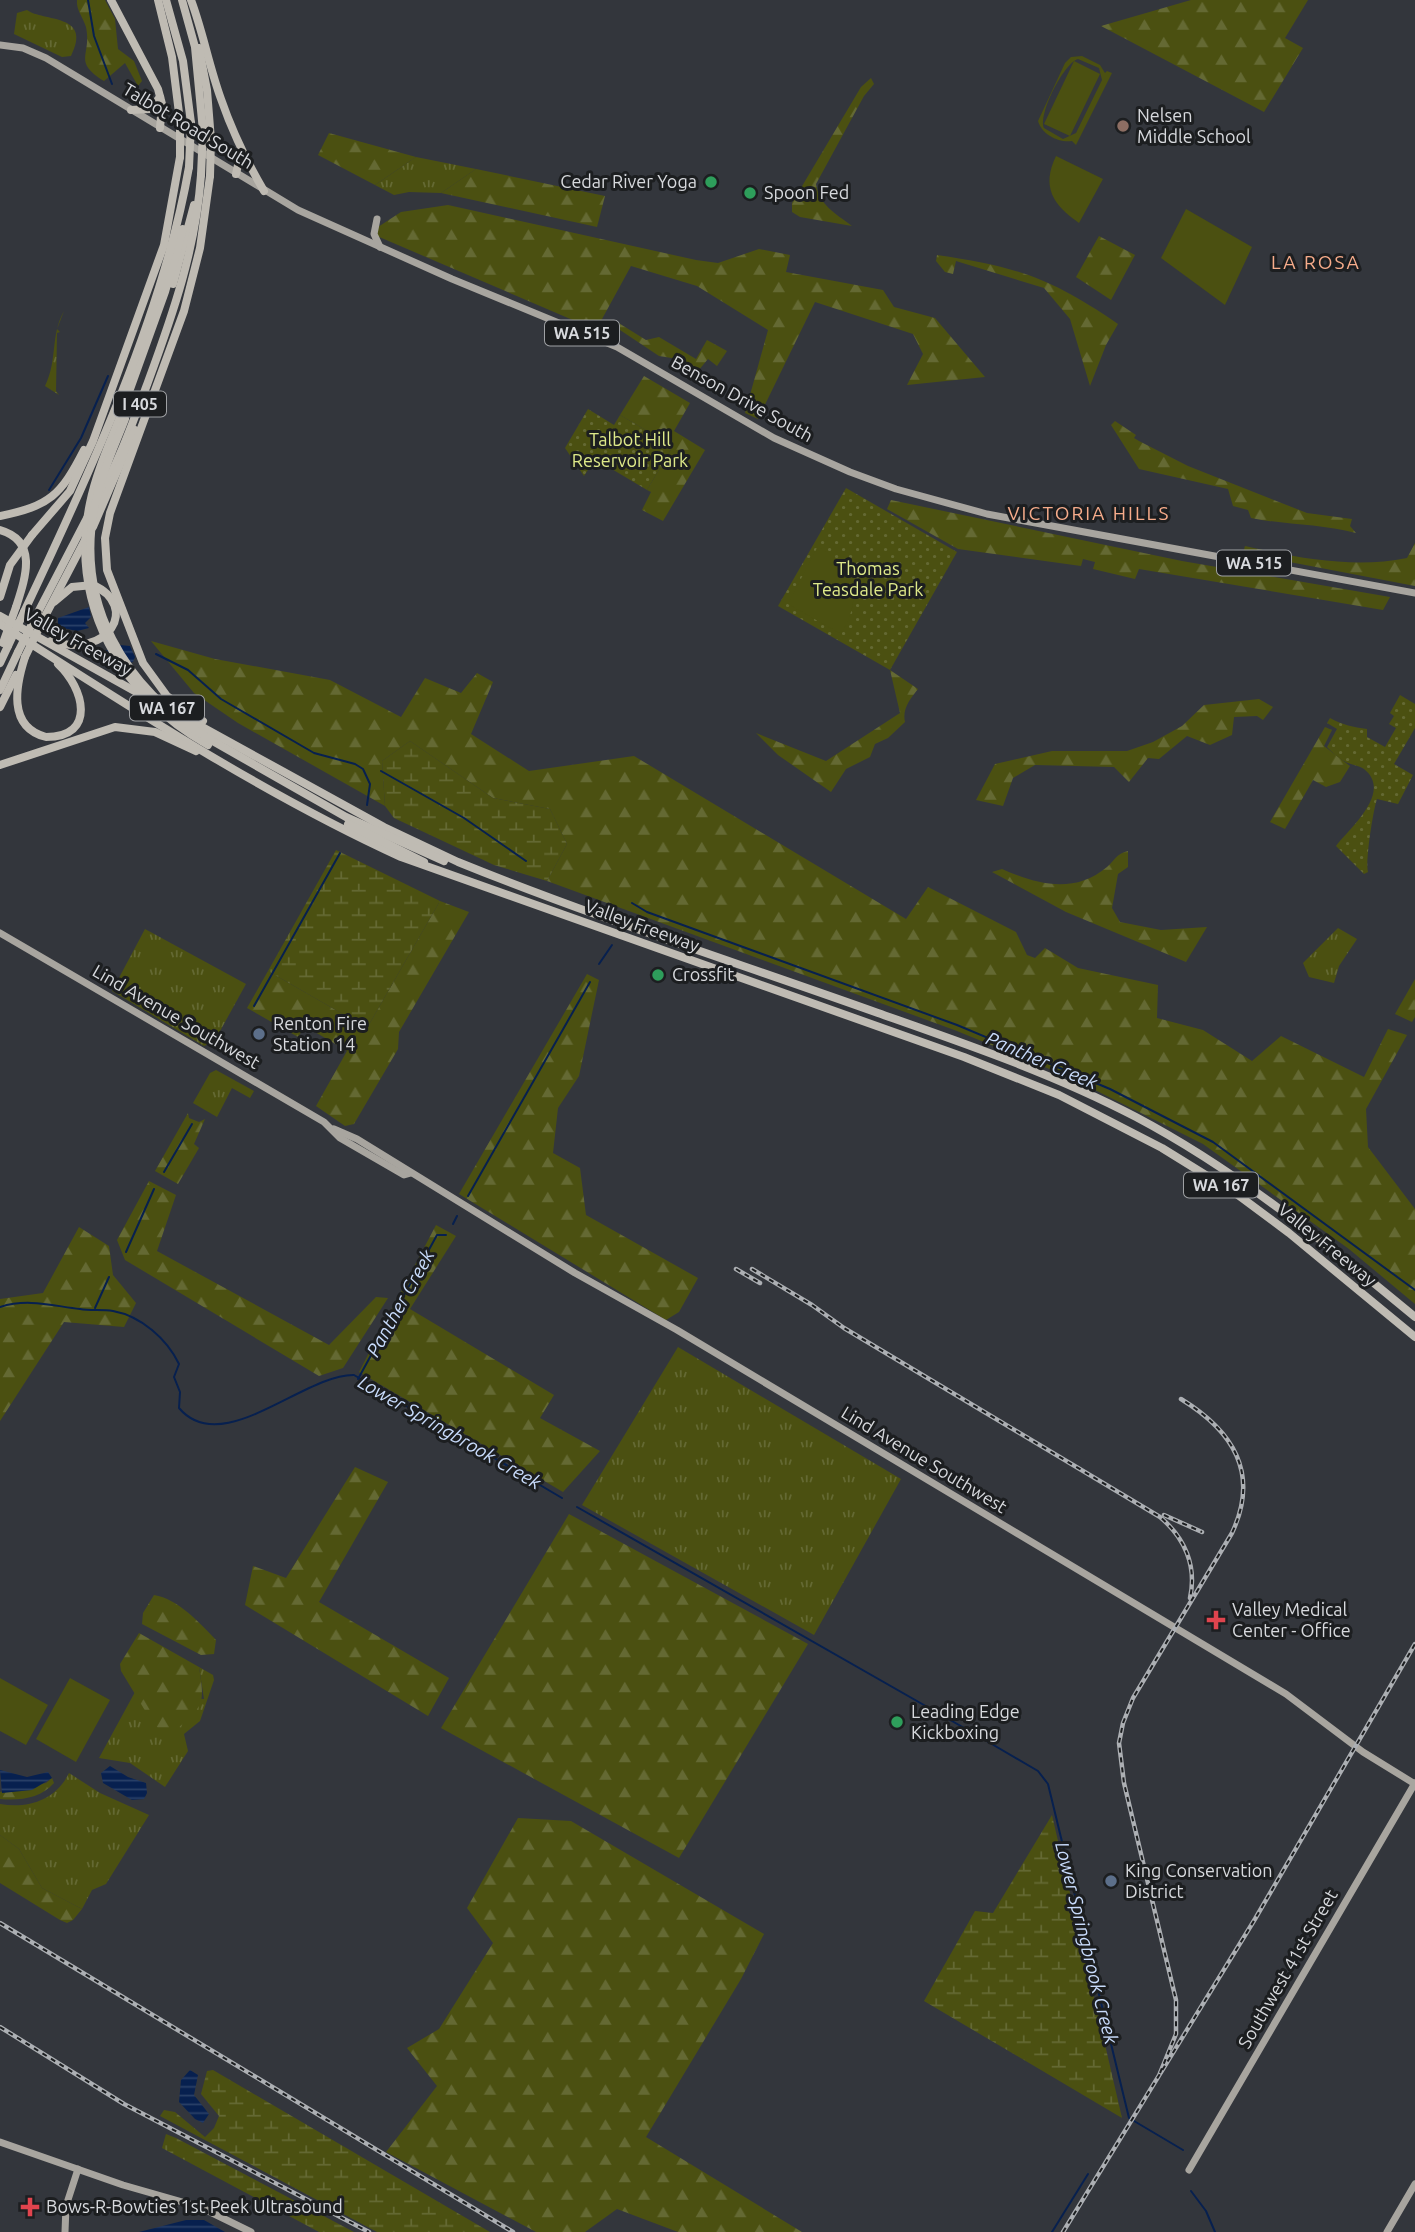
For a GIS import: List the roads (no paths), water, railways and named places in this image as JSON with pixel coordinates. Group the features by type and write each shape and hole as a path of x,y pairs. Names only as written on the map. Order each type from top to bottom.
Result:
{"highway":[{"path":"111,0 160,97 160,128"},
{"path":"0,597 14,558 60,505 75,483 164,245 180,158 180,121 172,57 158,0"},
{"path":"166,0 183,61 191,123 189,195 177,253 100,487 92,523 92,568 101,612 113,642 137,681 174,717 209,742 365,833 417,857 435,870"},
{"name":"I 405","path":"38,620 115,481 148,393 150,376 184,278 200,179 203,131 198,72 190,26 182,0"},
{"path":"191,0 222,102 248,166 264,191"},
{"path":"190,26 205,76 211,140 204,228 190,292 110,513 105,538 106,563 117,599 155,682 183,709 298,779"},
{"path":"131,110 150,109 160,97"},
{"path":"236,174 241,161 237,134"},
{"name":"I 405","path":"0,663 20,609 112,415 169,256 189,167"},
{"path":"122,418 178,269 200,179"},
{"path":"0,516 32,509 59,493 107,400"},
{"path":"0,530 17,538 27,557 20,609"},
{"path":"0,707 38,620 58,597 79,584 103,590 111,600 114,612 111,630 93,643 74,646 37,636"},
{"name":"Valley Freeway","path":"0,614 108,679 409,840 516,885 1030,1069 1138,1118 1221,1167 1300,1223 1415,1317"},
{"name":"Valley Freeway","path":"0,626 232,767 348,832 435,870 974,1061 1069,1099 1162,1148 1238,1195 1289,1233 1415,1337"},
{"path":"22,655 16,688 18,711 31,730 39,735 54,737 66,733 75,725 82,701 72,678 46,653"},
{"path":"0,691 22,655"},
{"path":"0,765 103,729 128,727 155,732 232,767"},
{"path":"209,742 385,836 482,877 516,885"},
{"path":"1030,1069 1132,1119 1220,1171 1282,1214 1415,1323"}],"main road":[{"name":"Talbot Road South","path":"0,45 40,55 264,191 359,239"},
{"path":"377,219 374,234 380,248"},
{"name":"Benson Drive South","path":"359,239 617,347 790,446 896,489 988,514 1415,593"},
{"name":"Lind Avenue Southwest","path":"0,933 334,1129 357,1139 1286,1694 1354,1746 1415,1784"},
{"name":"Southwest 41st Street","path":"1189,2170 1415,1784"},
{"path":"0,2142 209,2210 251,2232"},
{"path":"65,2232 66,2206 78,2169"},
{"path":"1387,2232 1415,2184"}],"water":[{"path":"89,607 91,617 85,623 89,628 77,631 58,627 58,618"},
{"path":"120,645 130,646 135,657 133,662 107,668 95,659 97,654"},
{"path":"110,1766 128,1777 146,1783 147,1793 144,1799 132,1800 103,1783 101,1773"},
{"path":"0,1770 27,1777 48,1772 52,1778 32,1790 2,1793"},
{"path":"190,2070 198,2075 194,2095 209,2114 203,2123 195,2119 179,2102 181,2080"},
{"path":"186,2220 204,2220 225,2232 139,2232"}],"waterway":[{"path":"88,0 94,36 112,84"},
{"path":"49,490 81,438 108,376"},
{"path":"156,654 188,670 221,699 314,753 355,764 363,769 370,784 367,805"},
{"path":"381,771 464,818 526,861"},
{"path":"254,1006 340,853"},
{"name":"Panther Creek","path":"632,903 647,912 957,1025 1110,1089 1213,1142 1415,1290"},
{"name":"Panther Creek","path":"599,964 612,945"},
{"name":"Panther Creek","path":"468,1196 590,982"},
{"path":"164,1172 192,1124"},
{"path":"126,1252 154,1189"},
{"name":"Panther Creek","path":"453,1224 457,1216"},
{"name":"Panther Creek","path":"358,1379 437,1235 446,1235"},
{"path":"95,1308 109,1277"},
{"name":"Lower Springbrook Creek","path":"0,1307 30,1303 84,1310 109,1310 143,1323 168,1346 179,1364 174,1377 180,1392 179,1408 197,1421 217,1424 240,1420 334,1378 354,1375 562,1498"},
{"name":"Lower Springbrook Creek","path":"577,1507 973,1733"},
{"name":"Lower Springbrook Creek","path":"985,1740 1038,1771 1048,1784 1129,2118 1183,2150"},
{"path":"1052,2232 1088,2174"},
{"name":"Lower Springbrook Creek","path":"1191,2191 1206,2211 1215,2232"}],"railway":[{"path":"736,1269 760,1283"},
{"path":"752,1269 844,1328 1160,1517 1176,1534 1187,1553 1192,1575 1190,1598"},
{"path":"1160,2073 1176,2034 1176,2000 1124,1783 1119,1743 1123,1723 1133,1698 1232,1533 1240,1511 1243,1491 1237,1456 1227,1440 1215,1425 1181,1399"},
{"path":"1164,1515 1202,1532"},
{"path":"1063,2232 1255,1919 1415,1644"},
{"path":"0,1923 513,2232"},
{"path":"0,2027 124,2104 369,2232"}],"place":[{"name":"Nelsen Middle School","path":"1123,126"},
{"name":"Cedar River Yoga","path":"711,182"},
{"name":"Spoon Fed","path":"750,193"},
{"name":"Crossfit","path":"658,975"},
{"name":"Renton Fire Station 14","path":"259,1034"},
{"name":"Valley Medical Center - Office","path":"1216,1620"},
{"name":"Leading Edge Kickboxing","path":"897,1722"},
{"name":"King Conservation District","path":"1111,1881"},
{"name":"Bows-R-Bowties 1st Peek Ultrasound","path":"30,2207"}],"district":[{"name":"LA ROSA","path":"1316,262"},
{"name":"VICTORIA HILLS","path":"1089,513"}],"park label":[{"name":"Talbot Hill Reservoir Park","path":"630,450"},
{"name":"Thomas Teasdale Park","path":"868,579"}]}
